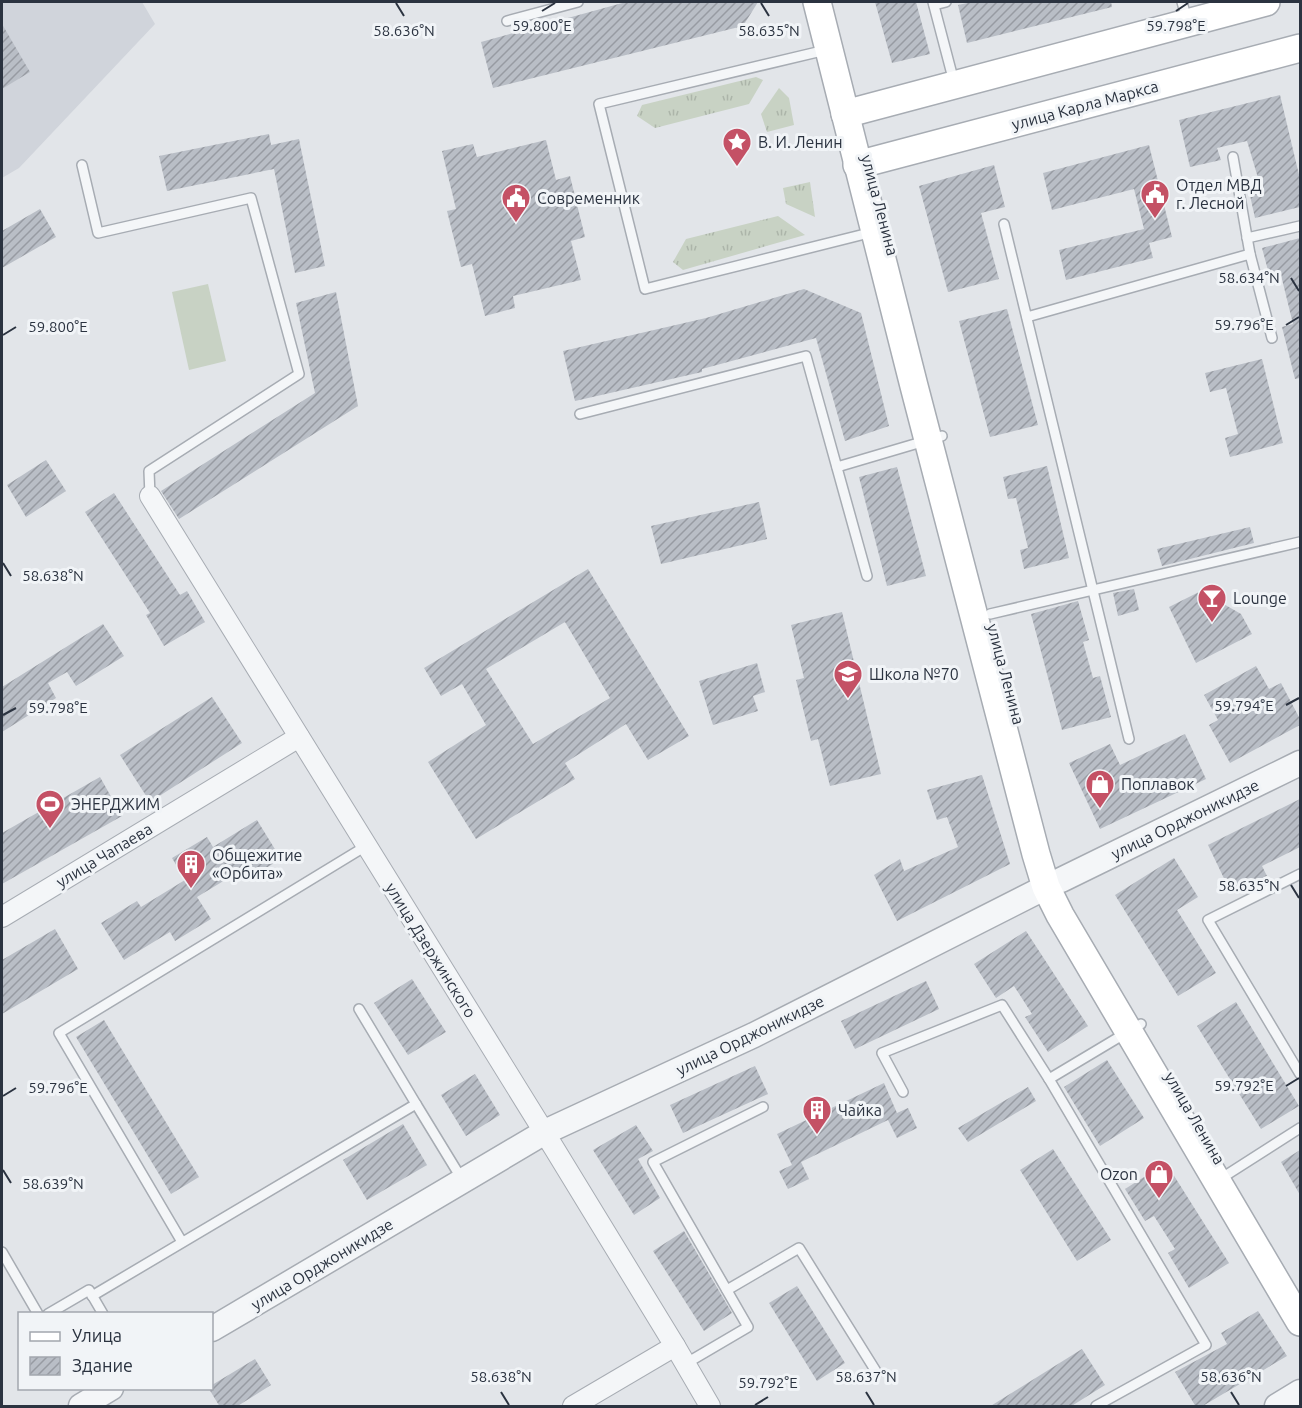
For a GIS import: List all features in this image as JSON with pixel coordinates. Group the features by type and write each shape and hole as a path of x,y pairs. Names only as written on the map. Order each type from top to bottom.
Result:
{"main road":[{"path":"817,2 826,50"},
{"name":"улица Ленина","path":"828,2 826,50 850,112 863,163 871,232 935,438 1053,884 1100,954 1135,1028 1222,1177 1300,1299"},
{"path":"850,112 954,84 1185,12 1266,2"},
{"name":"улица Карла Маркса","path":"863,163 1300,51"},
{"path":"1222,1177 1300,1322"}],"street":[{"name":"улица Дзержинского","path":"150,496 544,1132 710,1407"},
{"name":"улица Чапаева","path":"2,917 299,737"},
{"name":"улица Орджоникидзе","path":"213,1328 544,1132 753,1035 1300,763"},
{"path":"573,1407 675,1346"},
{"path":"81,1407 109,1390"},
{"path":"1277,1407 1300,1392"}],"lane":[{"path":"507,21 579,2"},
{"path":"946,2 934,3 954,84"},
{"path":"826,50 599,104 645,289 871,232"},
{"path":"1233,157 1250,254 1272,338"},
{"path":"82,165 98,233 251,198 299,374 149,471 150,496"},
{"path":"1004,224 1129,739"},
{"path":"1247,238 1300,226"},
{"path":"1027,317 1250,254"},
{"path":"580,414 806,356 867,576"},
{"path":"837,467 935,438"},
{"path":"982,616 1300,542"},
{"path":"182,1242 58,1033 366,846"},
{"path":"1300,874 1208,920 1300,1074"},
{"path":"903,1092 882,1053 1002,1005 1049,1079 1206,1345 1096,1407"},
{"path":"358,1008 463,1181"},
{"path":"1049,1079 1135,1028"},
{"path":"92,1296 416,1104"},
{"path":"685,1364 748,1327 653,1162 763,1107"},
{"path":"1222,1177 1300,1128"},
{"path":"727,1290 799,1248 877,1373"},
{"path":"2,1252 37,1312"},
{"path":"51,1312 89,1290 102,1312"}],"shaded area":[{"path":"2,2 142,2 155,24 19,168 2,178"}],"green space":[{"path":"756,77 763,80 749,104 655,128 637,116 642,105"},
{"path":"779,88 789,98 794,125 767,132 761,114"},
{"path":"810,182 815,217 786,204 783,188"},
{"path":"778,216 805,235 683,270 673,262 686,239"},
{"path":"208,284 226,361 189,370 172,292"}],"building":[{"path":"626,2 758,2 743,26 493,88 481,42"},
{"path":"875,2 916,2 930,54 892,63"},
{"path":"972,2 1111,2 1112,7 967,43 958,5"},
{"path":"2,24 30,72 2,89"},
{"path":"1280,95 1300,179 1300,207 1255,218 1249,191 1261,188 1247,141 1217,148 1221,160 1190,167 1179,120"},
{"path":"269,134 271,145 299,139 325,266 295,273 274,169 167,191 159,156"},
{"name":"Современник","path":"546,140 556,180 570,176 585,237 571,241 581,280 513,296 515,308 485,316 472,264 461,267 447,211 456,209 442,151 473,144 477,157"},
{"name":"Отдел МВД г. Лесной","path":"1149,145 1172,237 1149,243 1153,258 1066,280 1059,250 1144,229 1134,189 1052,210 1043,173"},
{"path":"994,165 1005,207 981,213 999,279 948,292 919,186"},
{"path":"40,209 56,237 2,268 2,231"},
{"path":"1300,238 1300,378 1295,379 1282,327 1293,324 1280,271 1269,274 1262,248"},
{"path":"804,289 861,313 889,426 845,441 816,338 702,369 702,372 575,401 563,351 706,318"},
{"path":"336,292 358,406 179,519 161,491 315,393 296,303"},
{"path":"1007,309 1038,425 990,437 959,321"},
{"path":"1262,359 1283,443 1230,457 1225,438 1238,434 1226,388 1210,392 1205,373"},
{"path":"46,460 66,491 26,517 7,485"},
{"path":"1047,466 1069,558 1024,569 1020,550 1028,548 1016,498 1008,499 1003,477"},
{"path":"897,467 926,576 887,586 859,477"},
{"path":"114,493 180,595 187,591 205,622 164,646 146,615 150,613 85,512"},
{"path":"759,502 767,539 661,564 651,526"},
{"path":"1250,527 1254,543 1162,566 1157,549"},
{"path":"588,569 689,736 648,760 626,724 565,763 575,779 476,839 428,762 486,725 462,684 441,696 424,668","holes":["565,622 610,698 533,744 486,669"]},
{"path":"1134,589 1139,610 1118,616 1113,593"},
{"name":"Lounge","path":"1201,591 1241,614 1252,634 1196,663 1169,607"},
{"path":"1078,601 1089,640 1083,642 1093,678 1100,676 1111,717 1062,730 1031,614"},
{"path":"842,612 881,774 830,786 818,739 811,741 796,680 804,678 791,625"},
{"path":"103,624 124,656 76,686 67,672 48,683 56,698 2,732 2,687"},
{"path":"757,663 765,692 753,696 758,711 713,725 699,681"},
{"path":"1256,666 1269,689 1281,683 1300,719 1300,725 1230,763 1209,725 1218,720 1204,695"},
{"path":"212,697 242,743 150,802 120,755"},
{"path":"1185,734 1206,779 1100,829 1069,763 1110,744 1120,765"},
{"path":"982,775 1010,864 897,921 874,875 900,859 904,871 958,847 947,817 937,820 927,790"},
{"path":"100,777 122,816 2,884 2,833"},
{"path":"1300,799 1300,847 1262,866 1267,876 1231,893 1208,845"},
{"name":"Общежитие «Орбита»","path":"257,820 281,859 246,880 240,871 197,897 211,919 175,941 170,932 124,960 101,923 137,901 141,907 185,880 172,858 207,837 213,847"},
{"path":"1174,858 1198,897 1177,910 1216,973 1178,996 1115,895"},
{"path":"55,929 78,969 2,1014 2,960"},
{"path":"1026,931 1088,1026 1048,1052 1025,1017 1032,1014 1014,986 996,998 974,964"},
{"path":"412,979 446,1032 408,1055 374,1003"},
{"path":"926,981 939,1009 855,1049 841,1021"},
{"path":"1236,1002 1299,1106 1261,1129 1197,1026"},
{"path":"104,1020 199,1177 171,1194 76,1037"},
{"path":"1107,1060 1144,1118 1100,1146 1064,1087"},
{"path":"755,1066 768,1094 683,1133 670,1105"},
{"path":"475,1074 500,1115 466,1136 441,1095"},
{"name":"Чайка","path":"884,1083 897,1113 908,1108 917,1128 897,1138 888,1120 801,1162 809,1179 788,1189 779,1171 792,1165 777,1134"},
{"path":"1028,1087 1036,1101 968,1142 958,1128"},
{"path":"403,1124 427,1165 367,1200 343,1160"},
{"path":"636,1125 653,1151 638,1159 660,1198 634,1215 593,1150"},
{"path":"1053,1149 1111,1240 1077,1261 1020,1170"},
{"path":"1300,1150 1300,1195 1281,1162"},
{"path":"1166,1163 1229,1263 1189,1288 1168,1253 1175,1249 1154,1216 1145,1221 1125,1189"},
{"path":"684,1231 732,1313 704,1331 653,1251"},
{"path":"797,1286 845,1363 817,1381 769,1303"},
{"path":"1258,1311 1287,1356 1201,1407 1196,1407 1175,1372 1227,1344 1221,1333"},
{"path":"1082,1349 1105,1385 1070,1407 989,1407"},
{"path":"255,1359 271,1385 236,1407 220,1407 210,1390 213,1390 213,1384"}],"place":[{"name":"В. И. Ленин","path":"737,168"},
{"name":"Отдел МВД г. Лесной","path":"1155,220"},
{"name":"Современник","path":"516,224"},
{"name":"Lounge","path":"1212,624"},
{"name":"Школа №70","path":"848,700"},
{"name":"Поплавок","path":"1100,810"},
{"name":"ЭНЕРДЖИМ","path":"50,830"},
{"name":"Общежитие «Орбита»","path":"191,890"},
{"name":"Чайка","path":"817,1136"},
{"name":"Ozon","path":"1159,1200"}]}
